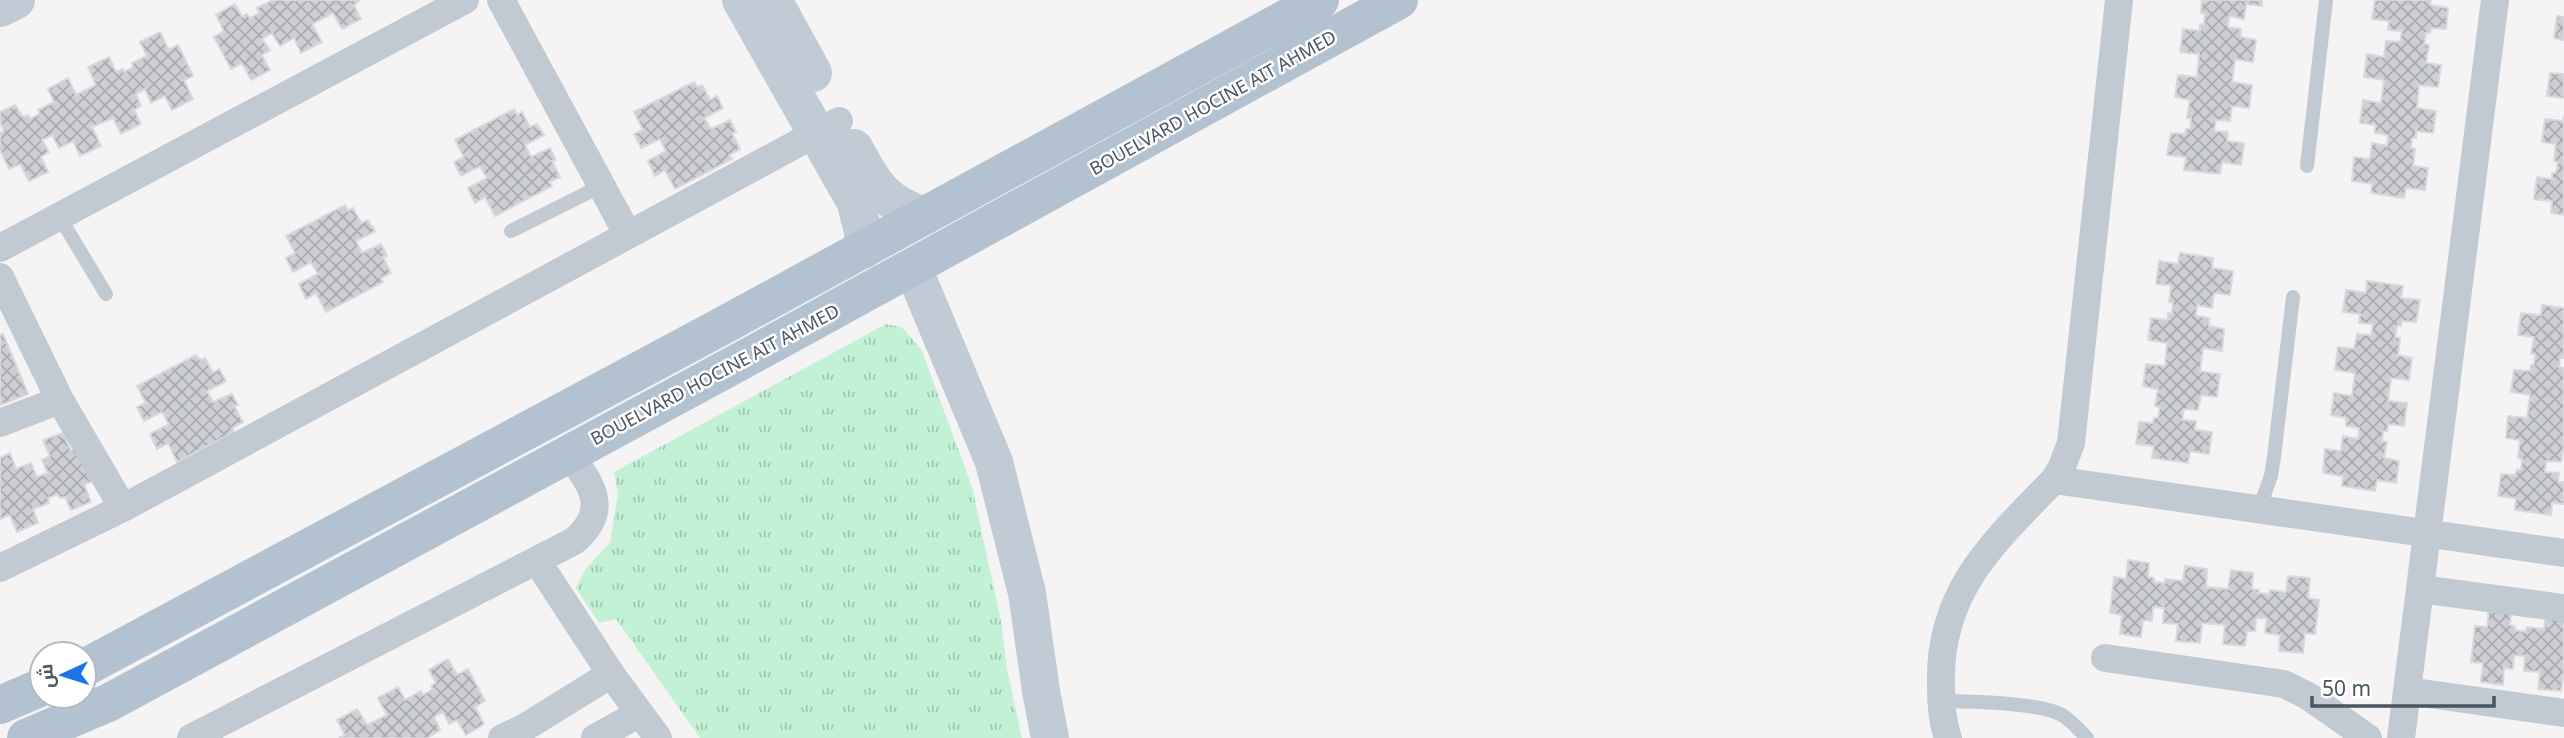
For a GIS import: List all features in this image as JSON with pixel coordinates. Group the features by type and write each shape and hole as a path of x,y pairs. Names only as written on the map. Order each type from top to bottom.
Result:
{"main road":[{"path":"98,660 863,250 1320,0"},
{"name":"BOUELVARD HOCINE AIT AHMED","path":"26,738 108,703 913,268 1399,0"},
{"path":"0,705 28,693"}],"street":[{"path":"0,8 16,0"},
{"path":"0,248 466,0"},
{"path":"501,0 628,235"},
{"path":"741,0 828,126 874,185 889,200 924,216"},
{"path":"773,0 828,126 856,203 863,232 863,250"},
{"path":"1948,738 1941,701 1940,673 1943,645 1960,593 1990,547 2054,480 2067,456 2074,426 2119,0"},
{"path":"2401,738 2496,0"},
{"path":"0,568 123,508 828,126"},
{"path":"913,268 995,462 1027,593 1050,738"},
{"path":"0,277 60,400 123,508"},
{"path":"0,423 60,400"},
{"path":"197,737 574,541 584,533 591,522 595,497 591,485 568,454"},
{"path":"2054,480 2564,553"},
{"path":"537,561 611,674 658,738"},
{"path":"2420,589 2564,608"},
{"path":"2105,658 2284,684 2308,696 2368,738"},
{"path":"502,738 524,728 611,674"},
{"path":"2407,691 2564,713"},
{"path":"595,738 640,713"}],"lane":[{"path":"2307,166 2326,0"},
{"path":"511,231 601,186"},
{"path":"59,216 106,293"},
{"path":"2259,509 2271,476 2293,297"},
{"path":"1941,701 2003,704 2050,711 2072,722 2087,738"}],"green space":[{"path":"886,324 902,327 922,351 972,487 1001,621 1007,669 1022,738 700,738 616,619 599,623 576,588 585,570 610,542 618,494 614,472"}],"building":[{"path":"273,0 360,0 354,5 361,19 342,29 333,13 312,24 322,42 301,53 294,38 280,46 272,33 262,39 270,50 262,55 270,70 251,80 242,63 231,69 214,37 224,31 216,15 235,4 242,17 247,14 250,18 259,13 257,8"},
{"path":"2202,0 2262,0 2262,6 2246,4 2244,19 2229,16 2228,27 2241,29 2241,37 2256,40 2253,62 2235,59 2232,82 2252,85 2249,108 2232,106 2230,121 2216,120 2214,131 2228,132 2227,141 2244,143 2241,165 2222,162 2220,174 2184,170 2186,157 2167,155 2171,133 2185,134 2186,129 2190,129 2191,118 2187,118 2190,100 2175,97 2178,75 2197,77 2199,54 2180,52 2183,29 2200,31 2200,24 2204,25"},
{"path":"2375,0 2431,0 2430,5 2448,8 2446,29 2431,28 2430,33 2426,33 2424,44 2429,45 2426,63 2441,65 2438,87 2419,85 2417,108 2436,111 2433,133 2416,131 2416,138 2412,138 2411,148 2415,149 2413,166 2428,168 2425,190 2406,188 2404,198 2371,193 2372,184 2352,181 2354,157 2370,159 2372,143 2387,146 2388,135 2375,133 2375,125 2360,123 2363,100 2381,103 2384,80 2364,77 2367,54 2384,57 2386,41 2400,42 2402,31 2388,30 2389,21 2372,19"},
{"path":"2557,16 2564,17 2564,40 2554,38"},
{"path":"160,32 169,50 178,45 193,76 184,80 193,99 172,110 165,96 151,103 145,89 136,94 141,106 134,110 141,124 121,134 113,118 92,127 101,146 80,156 73,141 59,148 52,135 42,140 49,152 41,157 48,172 29,181 20,164 9,169 0,150 0,133 4,131 0,112 15,105 23,117 28,115 30,119 40,114 38,110 54,102 48,89 68,78 76,95 96,85 88,67 109,57 116,72 123,69 124,72 133,67 132,63 147,56 140,42"},
{"path":"2550,73 2564,74 2564,98 2547,96"},
{"path":"694,82 697,87 702,85 710,100 717,96 723,108 704,118 711,129 730,120 736,132 732,133 740,149 729,155 732,159 675,189 665,170 655,176 648,161 666,151 660,139 641,148 634,134 643,130 634,112"},
{"path":"514,109 517,115 522,112 530,127 537,124 544,135 525,145 531,157 550,148 556,160 552,161 560,177 549,182 552,186 495,216 485,197 475,203 468,188 487,178 480,166 461,176 454,162 464,157 455,140"},
{"path":"2564,116 2564,215 2551,213 2552,201 2534,199 2537,177 2552,179 2558,162 2554,161 2556,144 2542,142 2545,119 2563,121"},
{"path":"345,205 348,211 353,208 361,223 368,220 375,231 356,241 362,253 381,244 387,256 383,257 391,273 381,278 383,282 326,312 316,293 306,299 299,284 318,274 311,262 293,272 286,258 295,253 286,236"},
{"path":"2180,253 2213,258 2212,268 2233,271 2230,295 2214,293 2212,308 2197,305 2196,316 2209,318 2209,326 2224,329 2222,351 2203,348 2200,371 2220,374 2217,397 2201,395 2198,410 2184,409 2182,420 2196,421 2195,430 2212,432 2209,454 2190,451 2188,463 2152,458 2154,446 2136,444 2139,422 2153,423 2154,418 2158,418 2160,407 2155,406 2158,389 2143,386 2146,364 2165,366 2167,343 2148,340 2151,318 2168,320 2168,313 2172,314 2173,303 2169,302 2171,285 2156,284 2159,261 2178,264"},
{"path":"2367,281 2403,286 2401,298 2420,300 2416,322 2402,321 2401,326 2397,326 2395,337 2400,338 2398,355 2412,358 2409,380 2391,378 2388,401 2407,403 2404,426 2388,424 2387,431 2383,431 2382,441 2387,442 2384,458 2399,461 2396,483 2377,480 2375,491 2342,486 2343,476 2323,473 2325,449 2341,451 2343,436 2358,439 2359,428 2346,426 2346,418 2331,415 2334,393 2352,396 2355,373 2335,370 2338,347 2354,349 2357,334 2371,335 2373,324 2359,323 2360,314 2343,312 2346,290 2366,293"},
{"path":"2542,305 2564,308 2564,358 2560,357 2559,367 2564,368 2564,446 2561,462 2546,461 2545,472 2559,473 2558,482 2564,482 2564,504 2552,503 2551,515 2515,510 2516,498 2498,496 2501,474 2515,475 2517,470 2521,470 2522,459 2518,458 2520,440 2506,438 2508,416 2527,418 2530,395 2511,392 2514,370 2530,371 2531,365 2534,365 2535,354 2531,354 2534,337 2518,335 2521,313 2541,315"},
{"path":"3,334 28,394 0,405 0,335"},
{"path":"196,355 200,360 205,358 213,373 219,369 226,381 207,391 213,402 232,394 238,405 234,406 243,422 232,428 234,432 177,462 168,443 157,449 150,434 169,424 162,412 144,421 137,407 146,403 137,386"},
{"path":"63,433 71,451 82,446 96,480 84,484 91,502 71,510 65,497 60,498 58,494 48,498 49,503 33,509 38,523 17,532 10,515 0,519 0,458 10,453 16,469 31,463 37,477 48,473 42,460 50,456 43,440"},
{"path":"2128,560 2149,563 2148,577 2154,578 2154,582 2165,583 2165,579 2183,581 2185,566 2207,569 2206,587 2228,589 2231,570 2253,573 2252,589 2259,590 2258,593 2269,594 2270,590 2286,592 2288,576 2310,578 2308,598 2319,600 2315,634 2305,633 2303,653 2279,651 2280,635 2265,633 2267,618 2256,618 2255,631 2247,631 2245,646 2223,644 2225,625 2202,623 2200,643 2176,641 2178,624 2163,623 2164,608 2153,607 2152,621 2143,620 2141,637 2120,634 2122,615 2110,613 2114,577 2126,579"},
{"path":"2489,608 2511,611 2510,625 2515,626 2515,630 2526,632 2527,627 2544,629 2546,614 2564,616 2564,671 2561,691 2538,689 2540,672 2524,671 2525,656 2514,655 2513,669 2504,668 2503,685 2481,682 2483,663 2471,662 2475,626 2487,627"},
{"path":"448,659 457,675 468,669 485,701 475,707 484,724 466,735 457,720 449,724 443,712 434,717 440,730 427,738 339,738 345,735 337,720 357,709 367,725 387,715 378,698 398,687 405,700 421,691 423,695 433,689 431,686 436,683 429,670"}]}
